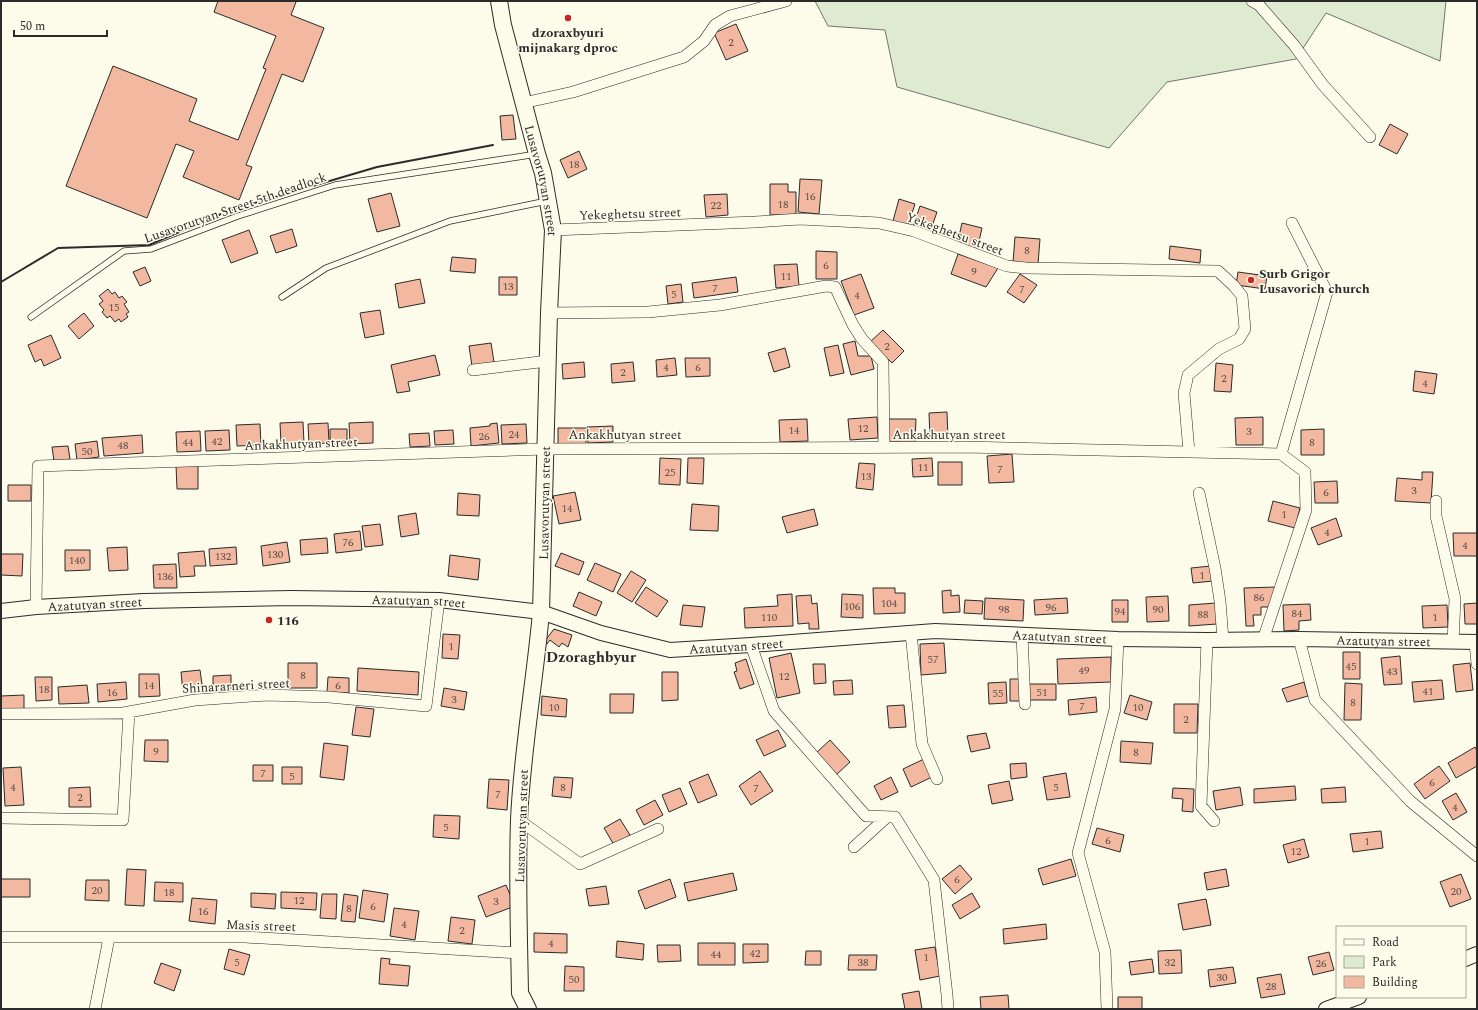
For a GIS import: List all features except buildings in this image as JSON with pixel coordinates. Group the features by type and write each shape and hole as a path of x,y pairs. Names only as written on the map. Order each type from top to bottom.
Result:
{"main road":[{"name":"Lusavorutyan street","path":"499,1 503,25 543,173 553,230 549,314 541,612 524,750 519,820 520,993 528,1009"}],"street":[{"path":"523,103 573,92 613,78 684,57 704,41 715,25 730,16 786,1"},
{"path":"1252,1 1259,5 1294,44 1323,85 1370,137"},
{"name":"Yekeghetsu street","path":"553,230 800,219 879,223 914,231 1007,266 1026,268 1218,271 1242,296 1245,328 1238,339 1219,349 1188,375 1184,394 1189,452"},
{"path":"1263,640 1306,510 1305,472 1281,454 1327,292 1292,223"},
{"path":"549,314 648,312 720,305 826,286 835,287 862,339 883,362 884,447"},
{"path":"473,370 548,361"},
{"name":"Ankakhutyan street","path":"36,607 38,466 545,449 965,447 1281,454"},
{"path":"1199,493 1215,568 1220,601 1223,640"},
{"path":"1436,501 1436,516 1455,599 1453,642"},
{"name":"Azatutyan street","path":"1,611 36,607 144,601 284,598 439,600 541,612 601,634 670,650 935,631 1118,639 1299,639 1476,642"},
{"name":"Shinararneri street","path":"1,714 129,712 195,700 267,695 329,697 426,706 439,600"},
{"path":"910,633 922,744 937,778"},
{"path":"1022,635 1025,704"},
{"path":"1107,1009 1105,952 1078,852 1115,708 1118,639"},
{"path":"1299,639 1315,700 1410,801 1477,856"},
{"path":"1207,640 1201,806 1214,821"},
{"path":"1476,642 1477,664"},
{"path":"751,645 774,711 866,816 895,817 934,880 948,1009"},
{"path":"1,818 123,820 129,712"},
{"path":"854,847 887,817"},
{"path":"519,820 580,864 658,830"},
{"name":"Masis street","path":"1,937 245,937 520,953"},
{"path":"95,1009 109,938"},
{"path":"1466,958 1477,954"},
{"path":"1326,1009 1356,998"}],"lane":[{"name":"Lusavorutyan Street 5th deadlock","path":"31,317 124,251 151,249 238,216 335,185 537,154"},
{"path":"282,297 326,268 450,221 549,201"}],"green space":[{"path":"815,1 1446,1 1440,61 1326,13 1296,59 1167,82 1109,148 897,87 885,30 828,26"}],"wall":[{"path":"1,282 58,248 149,245 228,211 377,167 493,145"}],"place":[{"name":"dzoraxbyuri mijnakarg dproc","path":"568,18"},
{"name":"Surb Grigor Lusavorich church","path":"1251,280"},
{"name":"116","path":"269,620"}],"district":[{"name":"Dzoraghbyur","path":"591,657"}]}
